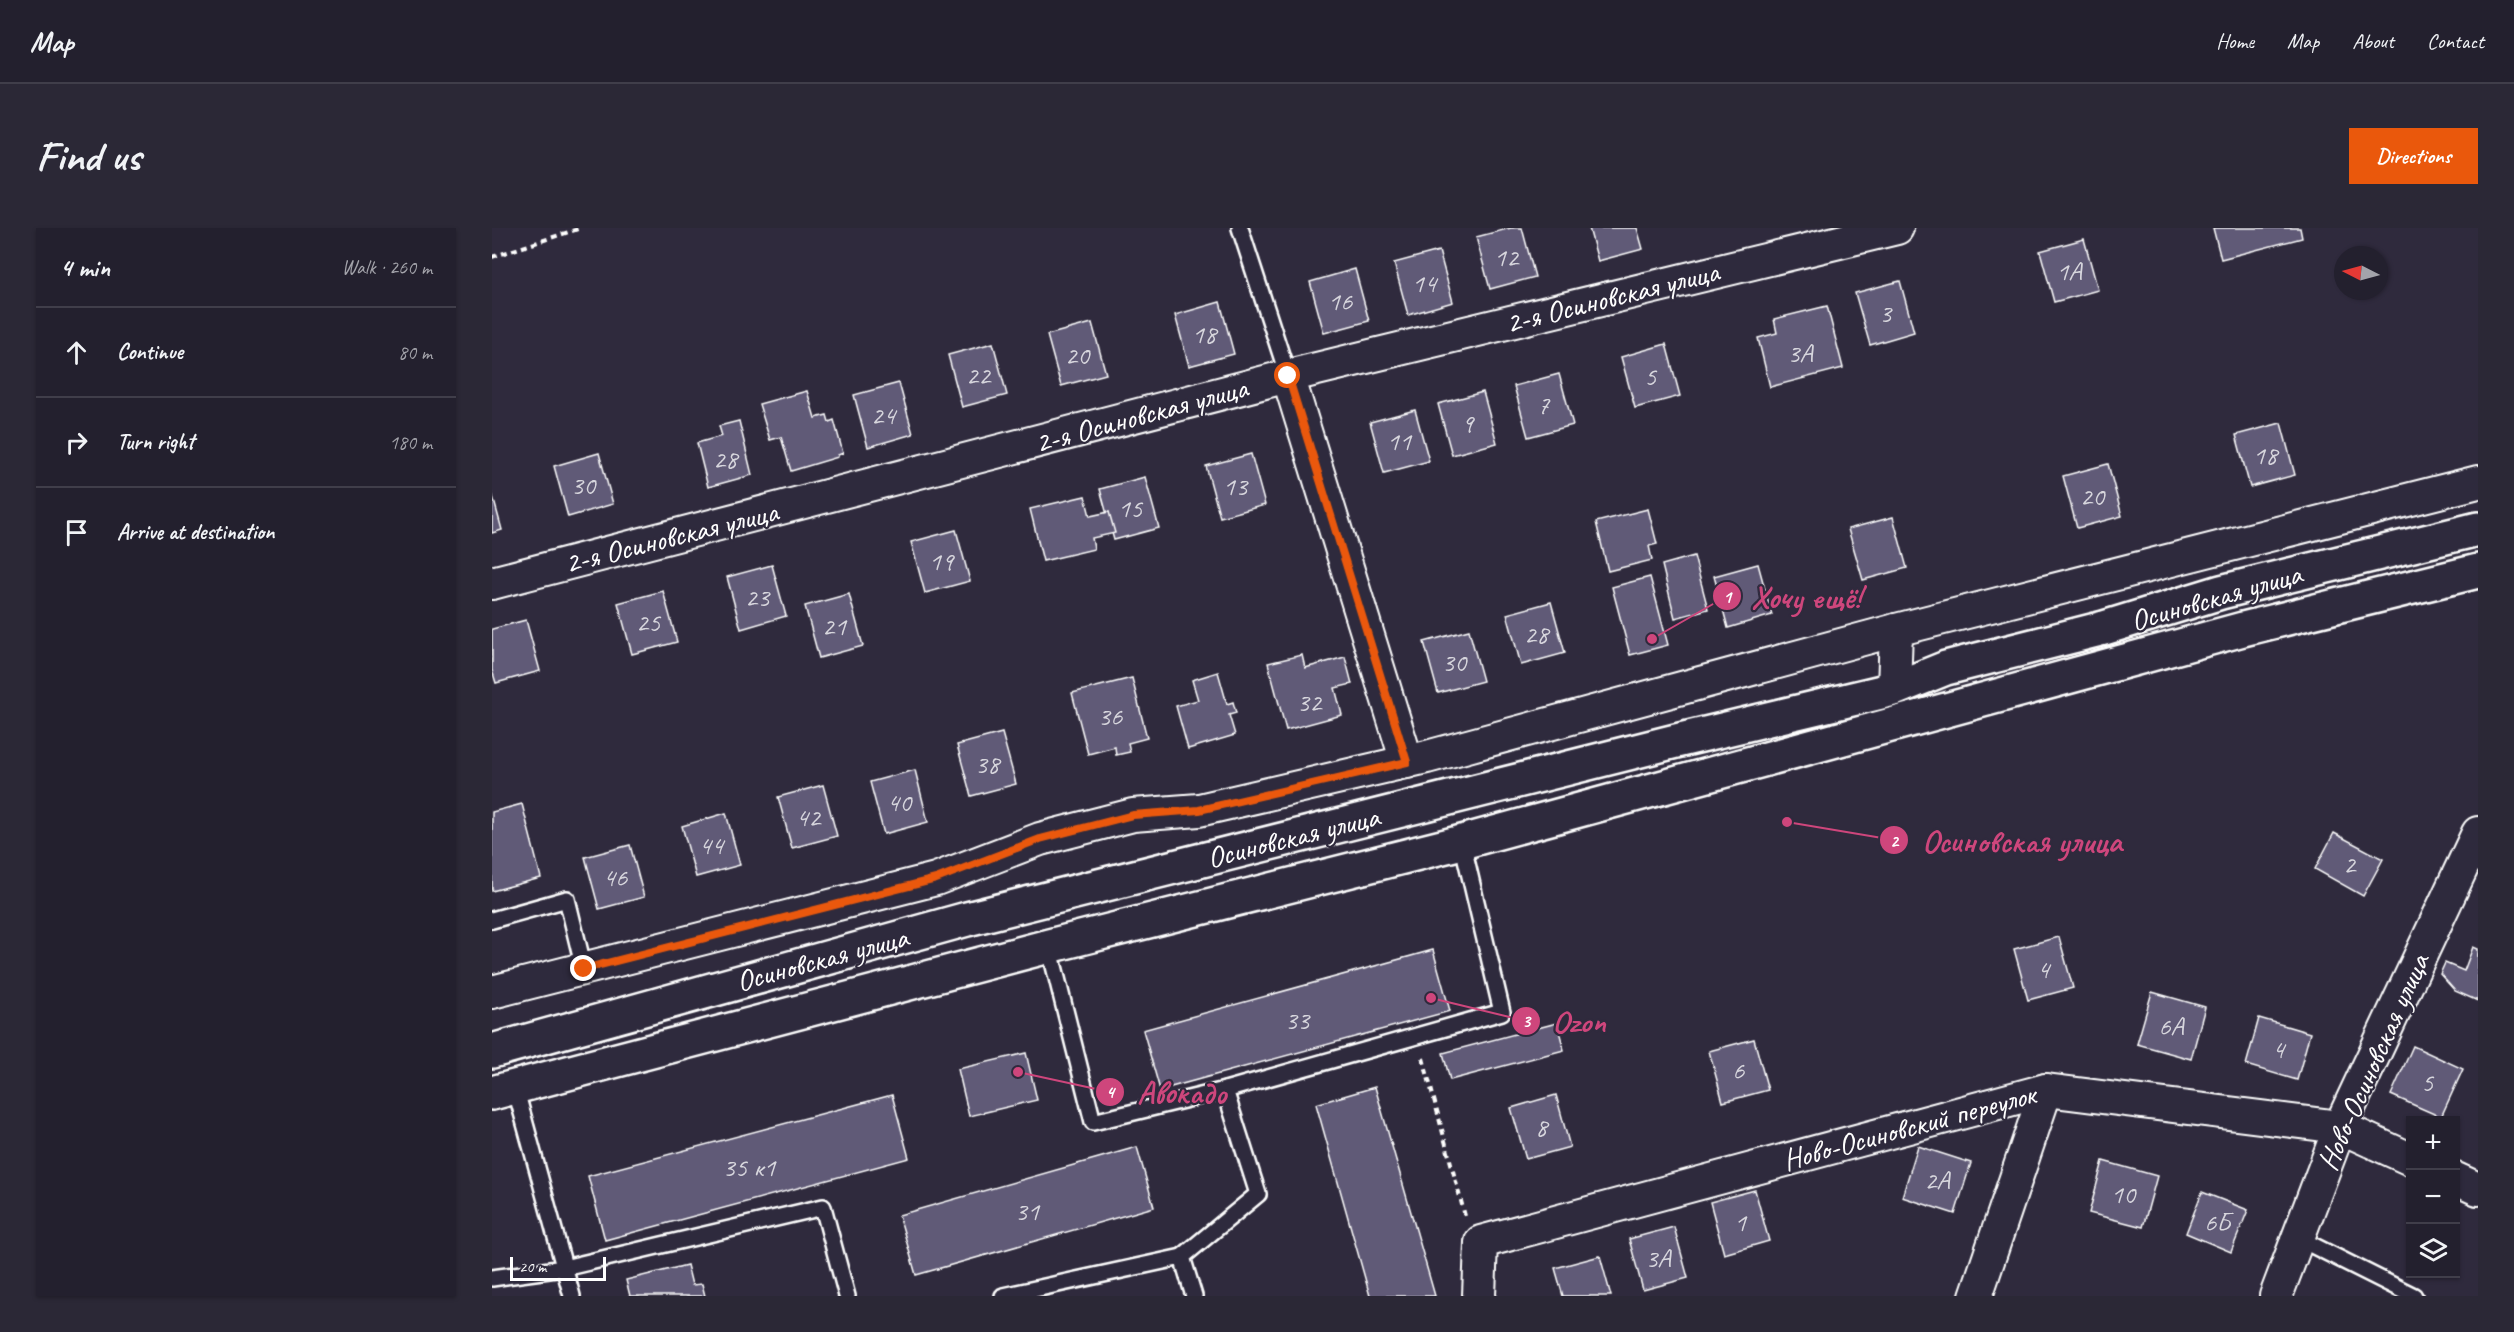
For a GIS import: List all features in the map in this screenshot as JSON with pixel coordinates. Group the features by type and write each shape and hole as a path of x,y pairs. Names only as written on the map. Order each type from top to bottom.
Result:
{"street":[{"name":"2-я Осиновская улица","path":"492,583 1288,376 1897,228"},
{"path":"1288,376 1407,762"},
{"path":"492,992 936,879 1040,839 1133,815 1199,810 1407,762 1896,630 2478,482"},
{"name":"Осиновская улица","path":"492,1051 967,919 1664,744 1894,689 1946,668 2104,628 2221,592 2478,529"},
{"name":"Осиновская улица","path":"504,1090 1048,946 1462,842 2243,629 2478,571"},
{"path":"1894,689 1896,630"},
{"name":"Ново-Осиновская улица","path":"2276,1296 2340,1127 2478,833"},
{"path":"1976,1296 2046,1090"},
{"name":"Ново-Осиновский переулок","path":"1481,1242 2046,1090 2340,1127 2406,1157"},
{"path":"2460,1181 2478,1190"},
{"path":"1479,1296 1481,1242"}],"lane":[{"path":"1240,228 1288,376"},
{"path":"1048,946 1094,1122 1225,1090 1502,1012 1462,842"},
{"path":"492,920 567,899 584,969"},
{"path":"504,1090 572,1296"},
{"path":"1003,1296 1182,1257 1258,1194 1225,1090"},
{"path":"492,1278 564,1268 824,1207 846,1296"},
{"path":"2298,1238 2414,1296"},
{"path":"1182,1257 1194,1296"}],"path":[{"path":"492,257 581,228"},
{"path":"1417,1036 1467,1224 1481,1242"}],"building":[{"path":"1511,228 1522,228 1535,277 1490,289 1476,237"},
{"path":"1589,228 1637,228 1643,249 1598,261"},
{"path":"2213,228 2300,228 2302,238 2221,259"},
{"path":"2084,239 2098,290 2054,302 2040,251"},
{"path":"1439,251 1453,302 1408,315 1394,263"},
{"path":"1355,269 1369,321 1324,333 1310,282"},
{"path":"1900,281 1914,332 1870,345 1855,293"},
{"path":"1220,302 1234,354 1189,366 1175,315"},
{"path":"1827,306 1843,368 1770,387 1758,338 1777,333 1774,319"},
{"path":"1092,323 1106,374 1061,386 1047,335"},
{"path":"993,343 1007,395 962,407 948,355"},
{"path":"1666,344 1680,396 1635,408 1621,357"},
{"path":"1559,374 1573,425 1528,437 1514,386"},
{"path":"899,383 913,434 868,447 854,395"},
{"path":"807,391 815,418 827,415 829,422 834,420 843,453 838,457 791,471 781,437 770,440 759,404"},
{"path":"1483,392 1497,443 1452,455 1438,404"},
{"path":"1415,410 1429,461 1384,473 1370,422"},
{"path":"739,421 752,475 708,487 697,443 722,436 719,426"},
{"path":"2281,423 2295,475 2250,487 2236,435"},
{"path":"599,453 613,504 568,517 554,466"},
{"path":"1251,454 1265,505 1220,517 1206,466"},
{"path":"2108,464 2122,516 2077,528 2063,476"},
{"path":"1145,477 1159,528 1114,540 1100,489"},
{"path":"492,493 502,530 492,533"},
{"path":"1085,496 1090,516 1109,512 1115,533 1092,538 1094,549 1043,561 1030,509"},
{"path":"1648,509 1657,544 1649,546 1652,560 1608,571 1596,522"},
{"path":"1893,517 1907,568 1863,580 1848,529"},
{"path":"956,530 970,581 925,593 911,542"},
{"path":"1694,556 1708,609 1675,618 1662,565"},
{"path":"1758,564 1772,615 1728,628 1714,576"},
{"path":"772,565 786,616 741,629 727,577"},
{"path":"1650,577 1668,645 1630,655 1612,587"},
{"path":"663,591 677,642 632,654 618,603"},
{"path":"849,594 863,646 819,658 805,606"},
{"path":"1551,602 1565,653 1521,665 1507,614"},
{"path":"526,620 540,671 496,683 492,670 492,629"},
{"path":"1469,630 1483,681 1438,693 1424,642"},
{"path":"1302,655 1305,668 1345,657 1352,684 1335,688 1342,715 1286,730 1268,663"},
{"path":"1218,672 1227,704 1233,702 1236,713 1229,715 1235,735 1188,749 1176,706 1198,700 1192,680"},
{"path":"1132,678 1147,738 1128,743 1130,752 1116,755 1115,747 1088,754 1072,693"},
{"path":"1002,733 1016,784 971,796 957,745"},
{"path":"915,770 928,822 884,834 870,782"},
{"path":"823,785 837,836 792,848 778,797"},
{"path":"522,804 541,878 492,891 492,812"},
{"path":"726,813 740,865 696,877 682,826"},
{"path":"2334,833 2383,859 2363,896 2315,869"},
{"path":"630,845 644,897 599,909 585,857"},
{"path":"2059,937 2073,988 2028,1000 2014,949"},
{"path":"2473,947 2478,949 2478,1001 2455,991 2440,974 2445,963 2464,971"},
{"path":"1433,950 1450,1011 1160,1090 1143,1030"},
{"path":"2152,992 2205,1007 2191,1059 2137,1044"},
{"path":"2259,1018 2310,1033 2297,1080 2246,1065"},
{"path":"1557,1023 1564,1050 1450,1080 1443,1053"},
{"path":"1754,1039 1768,1090 1723,1102 1709,1051"},
{"path":"2413,1046 2463,1069 2441,1116 2391,1095"},
{"path":"1026,1053 1037,1100 969,1116 958,1069"},
{"path":"1375,1087 1435,1296 1370,1296 1316,1104"},
{"path":"892,1095 909,1158 605,1240 588,1176"},
{"path":"1556,1095 1570,1147 1526,1159 1511,1108"},
{"path":"1918,1146 1971,1163 1955,1214 1902,1197"},
{"path":"1137,1147 1154,1207 916,1275 899,1215"},
{"path":"2103,1161 2157,1176 2143,1227 2089,1213"},
{"path":"1755,1190 1769,1241 1724,1254 1710,1202"},
{"path":"2202,1192 2248,1210 2231,1252 2186,1233"},
{"path":"1674,1227 1688,1278 1643,1290 1629,1239"},
{"path":"1600,1256 1611,1296 1563,1296 1555,1268"},
{"path":"687,1265 692,1285 702,1284 705,1296 630,1296 626,1280"}],"place":[{"name":"Хочу ещё!","path":"1652,639"},
{"name":"Осиновская улица","path":"1787,822"},
{"name":"Ozon","path":"1431,998"},
{"name":"Авокадо","path":"1018,1072"}],"route":[{"path":"584,969 936,879 1040,839 1133,815 1199,810 1407,762 1288,376"}]}
